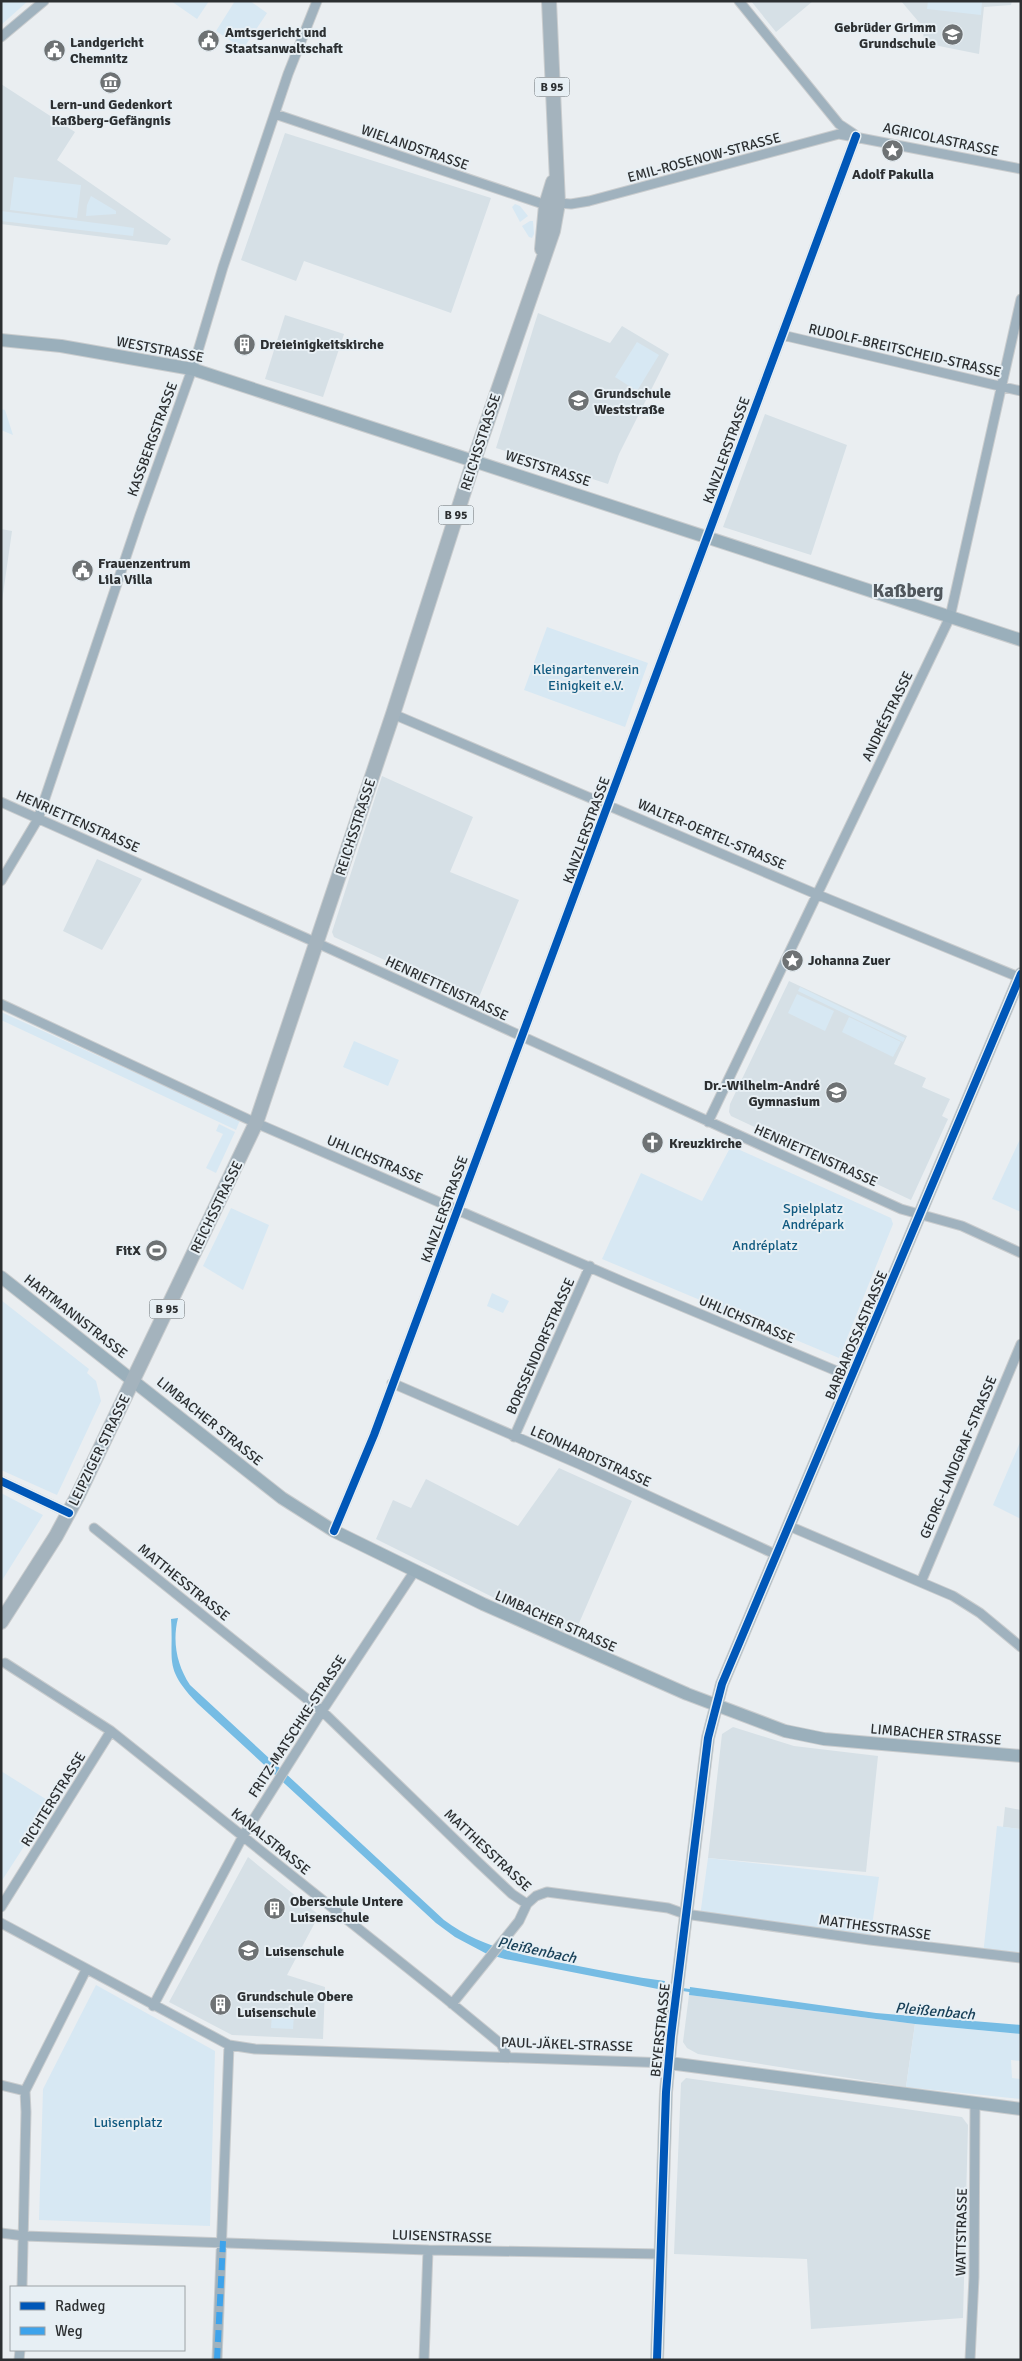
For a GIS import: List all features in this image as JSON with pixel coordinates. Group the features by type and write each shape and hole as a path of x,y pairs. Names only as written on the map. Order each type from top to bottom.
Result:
{"main road":[{"name":"REICHSSTRASSE","path":"134,1379 256,1123 393,714 474,460 541,261 552,204 555,174 549,1"},
{"name":"LEIPZIGER STRASSE","path":"1,1622 68,1513 134,1379"}],"street":[{"path":"1,37 44,1"},
{"name":"KASSBERGSTRASSE","path":"1,881 38,819 140,515 192,369 223,267 288,74 317,1"},
{"path":"739,1 839,124 856,136"},
{"name":"WIELANDSTRASSE","path":"275,114 552,204"},
{"name":"EMIL-ROSENOW-STRASSE","path":"552,204 571,204 589,201 839,134 856,136"},
{"name":"AGRICOLASTRASSE","path":"856,136 1021,169"},
{"name":"KANZLERSTRASSE","path":"334,1531 346,1506 458,1210 856,136"},
{"name":"ANDRÉSTRASSE","path":"708,1122 950,617 1021,299"},
{"name":"RUDOLF-BREITSCHEID-STRASSE","path":"782,334 1021,391"},
{"name":"WESTSTRASSE","path":"1,340 70,348 192,369 1021,640"},
{"name":"WALTER-OERTEL-STRASSE","path":"393,714 816,894 1020,976"},
{"name":"HENRIETTENSTRASSE","path":"1,802 317,943 901,1209 962,1226 1021,1253"},
{"name":"BARBAROSSASTRASSE","path":"716,1706 722,1684 1020,976"},
{"name":"UHLICHSTRASSE","path":"1,1004 256,1123 852,1377"},
{"name":"BORSSENDORFSTRASSE","path":"514,1437 590,1266"},
{"name":"HARTMANNSTRASSE","path":"1,1277 134,1379"},
{"name":"GEORG-LANDGRAF-STRASSE","path":"921,1582 1021,1344"},
{"name":"LIMBACHER STRASSE","path":"134,1379 269,1488 334,1531 414,1572 586,1651 716,1706 785,1731 824,1739 1021,1756"},
{"name":"LEONHARDTSTRASSE","path":"392,1384 586,1468 777,1556"},
{"path":"1,1481 68,1513"},
{"path":"789,1526 952,1596 980,1613 1021,1647"},
{"name":"MATTHESSTRASSE","path":"94,1528 322,1711 485,1868 527,1904 536,1896 547,1892 668,1908 685,1914 870,1940 1021,1958"},
{"name":"FRITZ-MATSCHKE-STRASSE","path":"153,2006 242,1836 414,1572"},
{"name":"KANALSTRASSE","path":"5,1663 111,1731 452,2004 500,2044 507,2056"},
{"name":"BEYERSTRASSE","path":"657,2360 669,2063 685,1914 708,1738 716,1706"},
{"name":"RICHTERSTRASSE","path":"1,1907 111,1731"},
{"path":"452,2004 519,1922 527,1904"},
{"path":"1,1923 229,2045 217,2360"},
{"path":"22,2286 24,2091 86,1970"},
{"name":"PAUL-JÄKEL-STRASSE","path":"229,2045 255,2049 507,2056 669,2063 1021,2110"},
{"path":"1,2084 24,2091"},
{"name":"WATTSTRASSE","path":"970,2360 974,2277 976,2104"},
{"path":"1,2233 24,2236 223,2241"},
{"name":"LUISENSTRASSE","path":"223,2241 428,2250 661,2254"},
{"path":"424,2360 428,2250"}],"shaded area":[{"name":"Gebrüder Grimm Grundschule","path":"751,1 813,1 776,32"},
{"name":"Gebrüder Grimm Grundschule","path":"901,1 1012,1 1011,5 984,7 979,54 924,43 923,27"},
{"path":"1,84 75,132 57,160 171,239 167,245 1,224"},
{"path":"285,133 491,198 451,313 304,261 296,281 241,260"},
{"name":"Grundschule Weststraße","path":"538,313 610,343 622,326 669,354 619,454 608,484 496,448"},
{"path":"285,315 344,334 323,397 265,379"},
{"path":"765,414 847,445 811,555 723,527"},
{"path":"1,529 12,531 1,608"},
{"path":"382,776 473,817 450,872 519,900 477,1002 334,937 332,932"},
{"path":"97,859 142,879 102,950 63,931"},
{"name":"Dr.-Wilhelm-André Gymnasium","path":"789,981 907,1036 894,1064 926,1078 922,1087 950,1099 942,1116 948,1119 911,1200 731,1116 729,1112 730,1104"},
{"path":"559,1468 632,1501 573,1637 376,1539 393,1500 411,1508 426,1479 518,1526"},
{"path":"733,1727 794,1746 878,1756 866,1872 708,1858 722,1734"},
{"path":"1005,1807 1021,1810 1021,1829 1003,1827"},
{"name":"Luisenschule","path":"248,1857 319,1915 287,1975 325,1987 323,2039 232,2035 169,2002"},
{"path":"689,1995 915,2024 906,2087 698,2054 687,2048 683,2042"},
{"path":"686,2078 962,2117 968,2125 963,2318 811,2329 807,2259 674,2254 681,2083"}],"green space":[{"path":"1,1 28,1 1,25"},
{"path":"171,1 209,1 197,19"},
{"path":"235,1 250,1 267,13 243,49 216,31"},
{"path":"928,1 982,1 981,15 927,9"},
{"path":"14,177 81,185 77,218 10,210"},
{"path":"91,196 116,211 116,214 86,216 87,205"},
{"path":"515,204 520,206 528,216 520,222 512,207"},
{"path":"1,211 134,228 133,236 1,221"},
{"path":"533,221 534,234 532,238 529,237 522,226"},
{"path":"637,342 659,355 637,391 615,377"},
{"path":"1,409 5,410 13,435 1,430"},
{"name":"Kleingartenverein Einigkeit e.V.","path":"547,627 648,663 625,727 524,690"},
{"path":"800,987 905,1038 903,1042 798,991"},
{"path":"797,994 834,1011 825,1031 788,1013"},
{"path":"1,1012 240,1120 236,1130 1,1020"},
{"path":"849,1017 901,1042 893,1057 842,1032"},
{"path":"354,1041 399,1060 388,1086 343,1067"},
{"path":"219,1124 235,1132 216,1173 206,1168 223,1134 216,1131"},
{"path":"1021,1137 1021,1212 992,1199"},
{"name":"Andréplatz","path":"731,1146 891,1218 893,1224 839,1358 602,1259 641,1173 702,1201"},
{"path":"231,1208 269,1225 243,1290 203,1266"},
{"path":"492,1293 509,1301 503,1313 487,1306"},
{"path":"1,1300 89,1369 87,1373 96,1381 101,1401 57,1495 1,1470"},
{"path":"1021,1440 1021,1519 993,1505"},
{"path":"1,1493 43,1515 1,1582"},
{"path":"1,1771 52,1803 1,1882"},
{"path":"997,1826 1021,1829 1021,1958 983,1955"},
{"path":"708,1858 879,1877 870,1940 700,1916"},
{"name":"Luisenplatz","path":"96,1985 215,2051 210,2226 39,2220 43,2089"},
{"path":"272,2013 294,2015 293,2029 271,2028"},
{"path":"915,2024 1021,2034 1021,2061 1011,2060 1012,2078 1021,2079 1021,2099 906,2087"}],"water":[{"path":"178,1618 176,1627 177,1653 190,1685 444,1920 459,1930 490,1945 556,1962 665,1981 663,1990 487,1954 455,1937 436,1923 186,1691 179,1681 172,1664 171,1619"},
{"path":"690,1987 876,2013 1021,2025 1021,2034 915,2024 689,1995"}],"waterway":[{"name":"Pleißenbach","path":"679,1989 693,1991"}],"marked path":[{"path":"217,2360 223,2241"}],"cycle path":[{"path":"334,1531 374,1435 856,136"},
{"path":"657,2360 666,2092 671,2036 708,1738 722,1684 1021,974"},
{"path":"1,1481 69,1513"}],"place":[{"name":"Gebrüder Grimm Grundschule","path":"952,35"},
{"name":"Amtsgericht und Staatsanwaltschaft","path":"209,40"},
{"name":"Landgericht Chemnitz","path":"54,50"},
{"name":"Lern-und Gedenkort Kaßberg-Gefängnis","path":"111,82"},
{"name":"Adolf Pakulla","path":"893,151"},
{"name":"Dreieinigkeitskirche","path":"244,344"},
{"name":"Grundschule Weststraße","path":"578,401"},
{"name":"Frauenzentrum Lila Villa","path":"82,571"},
{"name":"Johanna Zuer","path":"792,960"},
{"name":"Dr.-Wilhelm-André Gymnasium","path":"836,1093"},
{"name":"Kreuzkirche","path":"653,1143"},
{"name":"FitX","path":"157,1250"},
{"name":"Oberschule Untere Luisenschule","path":"274,1909"},
{"name":"Luisenschule","path":"249,1951"},
{"name":"Grundschule Obere Luisenschule","path":"221,2004"}],"district":[{"name":"Kaßberg","path":"908,590"}],"park label":[{"name":"Spielplatz Andrépark","path":"813,1216"}]}
